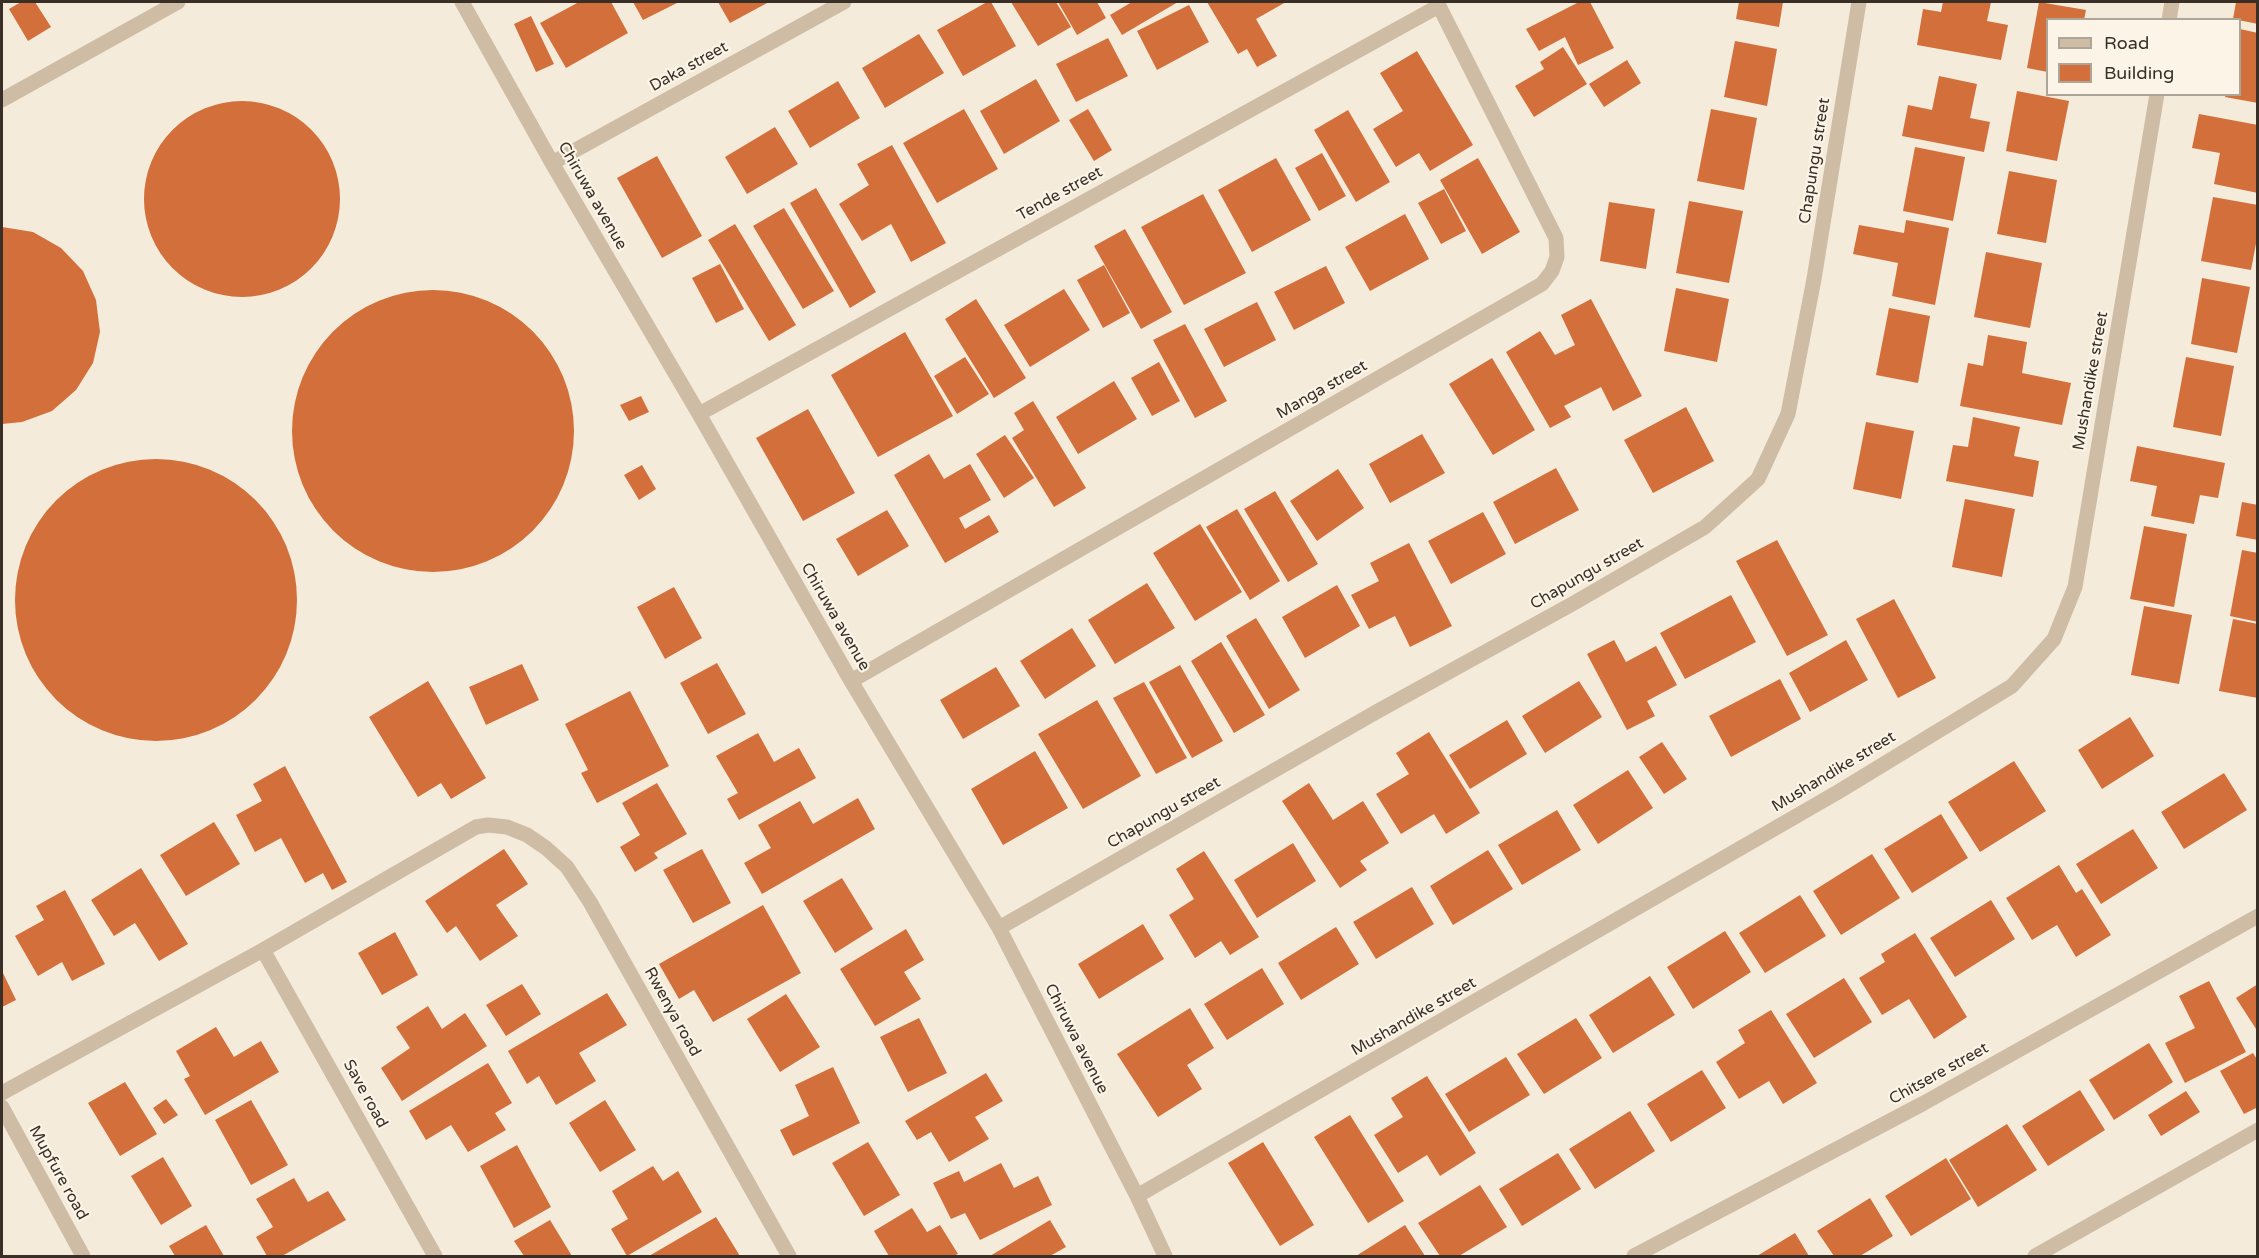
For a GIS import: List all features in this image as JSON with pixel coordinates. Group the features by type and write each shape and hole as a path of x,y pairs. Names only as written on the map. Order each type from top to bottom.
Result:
{"street":[{"path":"2,100 178,2"},
{"name":"Chiruwa avenue","path":"462,2 552,163 699,414 851,681 999,928 1137,1197 1164,1257"},
{"name":"Daka street","path":"552,163 844,2"},
{"name":"Chapungu street","path":"999,928 1695,532 1705,526 1758,479 1788,414 1814,279 1859,2"},
{"path":"2169,18 2172,2"},
{"name":"Tende street","path":"699,414 1438,4"},
{"name":"Manga street","path":"851,681 1542,284 1552,271 1557,257 1556,238 1438,4"},
{"name":"Mushandike street","path":"1137,1197 1827,798 2012,686 2054,639 2075,587 2157,96"},
{"name":"Rwenya road","path":"263,950 476,827 488,825 507,827 527,835 567,867 590,902 789,1257"},
{"name":"Chitsere street","path":"1634,1257 1924,1103 2258,916"},
{"path":"2,1093 263,950"},
{"name":"Save road","path":"263,950 435,1257"},
{"name":"Mupfure road","path":"2,1107 83,1257"},
{"path":"2035,1257 2258,1130"}],"building":[{"path":"21,2 35,2 51,27 28,41 9,9"},
{"path":"579,2 611,2 628,33 566,68 540,23"},
{"path":"633,2 679,2 643,20"},
{"path":"718,2 769,2 730,23"},
{"path":"987,2 991,2 1016,46 963,76 937,30"},
{"path":"1011,2 1056,2 1071,27 1038,46"},
{"path":"1058,2 1097,2 1106,18 1077,35"},
{"path":"1132,2 1178,2 1122,35 1110,15"},
{"path":"1207,2 1286,2 1256,19 1277,56 1257,67 1247,49 1238,54"},
{"path":"1579,2 1590,2 1614,48 1578,65 1565,37 1539,51 1526,29"},
{"path":"1739,2 1783,2 1779,27 1736,19"},
{"path":"1943,2 1991,2 1987,21 2008,25 2001,60 1917,45 1923,9 1941,12"},
{"path":"2039,2 2086,10 2084,18 2046,18 2046,72 2027,68"},
{"path":"2236,2 2258,2 2258,24 2241,21 2241,18 2233,18"},
{"path":"1189,5 1209,42 1157,70 1137,31"},
{"path":"531,16 554,64 536,72 514,24"},
{"path":"2241,29 2258,33 2258,103 2225,97 2241,96"},
{"path":"919,34 944,73 885,108 862,68"},
{"path":"1108,38 1128,76 1076,102 1056,64"},
{"path":"1735,41 1777,49 1767,106 1724,97"},
{"path":"1563,47 1587,84 1534,117 1515,86 1544,69 1540,62"},
{"path":"1417,51 1473,145 1430,171 1419,153 1396,167 1373,129 1403,111 1380,73"},
{"path":"1627,60 1641,83 1604,107 1589,84"},
{"path":"1939,76 1977,84 1970,118 1990,122 1984,152 1902,136 1908,105 1932,110"},
{"path":"1036,79 1060,121 1004,154 980,111"},
{"path":"838,81 860,118 810,148 788,111"},
{"path":"2017,91 2069,101 2057,161 2006,151"},
{"path":"232,101 252,101 280,108 297,117 312,129 324,144 333,161 340,189 340,209 333,237 324,254 312,269 297,281 280,290 252,297 232,297 204,290 187,281 172,269 160,254 151,237 144,209 144,189 151,161 160,144 172,129 187,117 204,108"},
{"path":"964,109 998,169 937,203 903,143"},
{"path":"1088,109 1112,150 1094,161 1069,120"},
{"path":"1711,109 1757,118 1744,190 1697,181"},
{"path":"1348,110 1390,182 1356,202 1314,130"},
{"path":"2199,114 2258,125 2258,193 2214,184 2220,153 2192,148"},
{"path":"775,127 798,164 747,194 725,157"},
{"path":"892,145 946,243 911,262 891,224 862,241 839,204 869,185 857,164"},
{"path":"1915,147 1965,157 1953,221 1903,211"},
{"path":"1322,153 1346,196 1319,211 1295,168"},
{"path":"657,156 702,236 662,258 617,178"},
{"path":"1276,158 1311,220 1252,252 1218,190"},
{"path":"1478,158 1520,232 1482,254 1440,180"},
{"path":"2009,171 2057,180 2046,243 1997,234"},
{"path":"816,188 876,292 850,308 790,203"},
{"path":"1444,189 1466,231 1441,244 1418,203"},
{"path":"1203,194 1246,273 1184,305 1141,227"},
{"path":"2213,197 2258,205 2258,233 2251,270 2201,261"},
{"path":"1689,201 1743,211 1729,283 1676,273"},
{"path":"1609,202 1655,209 1646,269 1600,261"},
{"path":"784,208 834,291 803,309 753,226"},
{"path":"1405,214 1429,259 1370,291 1345,247"},
{"path":"1906,220 1949,228 1935,305 1892,296 1898,263 1853,254 1859,225 1904,233"},
{"path":"735,224 796,325 769,341 708,240"},
{"path":"2,227 33,232 61,248 83,271 96,300 100,332 93,363 76,390 52,411 22,422 2,424"},
{"path":"1125,229 1172,312 1141,329 1094,246"},
{"path":"1986,252 2042,263 2030,328 1974,317"},
{"path":"720,264 744,309 716,323 692,278"},
{"path":"1104,265 1130,313 1103,328 1077,280"},
{"path":"1326,266 1345,303 1294,330 1274,292"},
{"path":"2202,278 2250,287 2237,353 2191,344"},
{"path":"1676,288 1729,299 1717,362 1664,351"},
{"path":"1064,289 1090,330 1030,367 1004,325"},
{"path":"433,290 461,293 487,301 511,314 533,331 550,353 563,377 571,403 574,431 571,459 563,485 550,509 533,531 511,548 487,561 461,569 433,572 405,569 379,561 355,548 333,531 316,509 303,485 295,459 292,431 295,403 303,377 316,353 333,331 355,314 379,301 405,293"},
{"path":"976,299 1026,378 994,398 945,319"},
{"path":"1591,299 1642,396 1613,411 1601,387 1564,406 1571,417 1550,428 1506,352 1540,331 1555,355 1575,345 1561,315"},
{"path":"1257,302 1276,340 1224,367 1204,329"},
{"path":"1889,308 1930,316 1918,383 1876,375"},
{"path":"1185,324 1227,401 1195,418 1153,340"},
{"path":"905,332 953,416 878,457 831,375"},
{"path":"1988,335 2027,342 2022,373 2071,383 2062,425 1960,406 1968,363 1983,366"},
{"path":"965,357 989,394 957,414 934,376"},
{"path":"2186,357 2234,366 2221,436 2173,427"},
{"path":"1492,358 1535,430 1493,455 1449,384"},
{"path":"1159,362 1180,401 1152,416 1131,378"},
{"path":"1114,381 1137,419 1078,454 1056,417"},
{"path":"641,396 649,412 629,421 620,405"},
{"path":"1033,401 1086,488 1054,507 1012,438 1024,430 1014,413"},
{"path":"1686,407 1714,461 1653,493 1624,440"},
{"path":"808,409 855,493 803,521 756,438"},
{"path":"1973,417 2020,427 2014,456 2039,461 2033,497 1946,481 1953,445 1968,447"},
{"path":"1866,422 1914,431 1901,499 1853,489"},
{"path":"1422,434 1445,473 1390,503 1369,464"},
{"path":"1005,435 1034,478 1004,498 976,454"},
{"path":"2137,446 2225,463 2218,498 2200,495 2194,524 2151,516 2157,486 2130,481"},
{"path":"929,454 944,479 970,464 991,500 959,518 965,529 989,515 999,532 945,563 894,475"},
{"path":"156,459 183,462 210,470 234,483 256,500 273,522 286,546 294,573 297,600 294,627 286,654 273,678 256,700 234,717 210,730 183,738 156,741 129,738 102,730 78,717 56,700 39,678 26,654 18,627 15,600 18,573 26,546 39,522 56,500 78,483 102,470 129,462"},
{"path":"642,465 656,489 639,500 624,475"},
{"path":"1556,468 1579,510 1515,544 1493,502"},
{"path":"1338,469 1364,508 1317,541 1290,501"},
{"path":"1275,491 1318,564 1288,582 1244,509"},
{"path":"1965,499 2015,509 2002,577 1952,567"},
{"path":"2242,502 2258,505 2258,540 2236,536"},
{"path":"1237,509 1280,581 1250,600 1206,527"},
{"path":"887,510 909,546 858,576 836,539"},
{"path":"1483,512 1506,554 1451,584 1428,541"},
{"path":"1200,524 1242,592 1195,621 1153,553"},
{"path":"2144,526 2187,534 2174,607 2130,599"},
{"path":"1777,540 1828,635 1787,656 1736,561"},
{"path":"1409,543 1452,626 1410,647 1395,616 1369,629 1351,595 1379,581 1370,563"},
{"path":"2242,550 2258,553 2258,622 2230,616"},
{"path":"1147,583 1175,628 1115,664 1088,620"},
{"path":"1337,585 1360,626 1305,658 1282,617"},
{"path":"674,587 702,638 665,659 637,607"},
{"path":"1731,595 1756,642 1685,679 1660,633"},
{"path":"1894,599 1936,678 1898,698 1856,619"},
{"path":"2144,606 2192,615 2179,684 2131,675"},
{"path":"1256,618 1300,690 1269,709 1226,636"},
{"path":"2233,619 2258,624 2258,698 2219,691"},
{"path":"1072,628 1096,666 1045,699 1020,661"},
{"path":"1614,640 1626,662 1656,646 1677,685 1647,701 1655,716 1627,730 1587,654"},
{"path":"1846,640 1868,680 1810,712 1789,673"},
{"path":"1221,642 1265,715 1234,733 1191,661"},
{"path":"717,663 746,714 708,734 680,683"},
{"path":"522,664 539,700 486,725 469,687"},
{"path":"1180,665 1223,741 1192,758 1149,682"},
{"path":"996,667 1020,706 963,739 940,700"},
{"path":"1780,679 1801,719 1731,757 1709,716"},
{"path":"428,681 486,778 451,799 441,783 418,797 369,717"},
{"path":"1579,681 1602,717 1545,753 1522,716"},
{"path":"1144,682 1187,758 1156,774 1113,698"},
{"path":"630,691 669,766 597,803 581,773 588,770 565,724"},
{"path":"1097,700 1141,776 1083,809 1038,734"},
{"path":"2130,717 2154,756 2102,789 2078,750"},
{"path":"1507,720 1527,754 1470,789 1449,755"},
{"path":"1429,732 1480,813 1446,834 1434,814 1401,834 1376,794 1409,774 1396,753"},
{"path":"758,733 774,762 799,748 816,778 739,820 727,799 738,793 716,756"},
{"path":"1662,742 1687,779 1664,794 1639,757"},
{"path":"1035,751 1068,808 1003,845 971,789"},
{"path":"2014,761 2046,811 1980,852 1948,802"},
{"path":"285,766 347,882 332,890 323,873 305,883 281,838 255,852 236,815 262,801 253,784"},
{"path":"1628,770 1653,808 1598,844 1573,805"},
{"path":"2224,773 2247,810 2184,849 2161,812"},
{"path":"657,783 687,834 654,853 658,858 635,872 620,847 640,835 622,803"},
{"path":"1309,783 1333,820 1363,801 1389,843 1360,861 1367,870 1340,888 1282,801"},
{"path":"858,798 875,829 762,894 744,863 771,848 758,825 800,801 813,824"},
{"path":"1557,810 1581,850 1522,885 1498,845"},
{"path":"1941,814 1968,858 1912,893 1884,849"},
{"path":"214,822 240,864 186,896 160,855"},
{"path":"2133,829 2158,868 2101,904 2076,864"},
{"path":"1293,843 1316,881 1257,918 1234,880"},
{"path":"504,849 528,884 496,905 518,936 480,961 456,926 447,933 425,901"},
{"path":"702,849 731,903 693,923 663,870"},
{"path":"1488,850 1513,889 1453,925 1430,886"},
{"path":"1204,851 1259,937 1230,955 1221,941 1195,958 1169,915 1194,899 1176,869"},
{"path":"1872,854 1900,898 1841,935 1813,891"},
{"path":"2059,865 2076,893 2082,889 2111,935 2076,957 2057,925 2032,940 2006,898"},
{"path":"141,868 188,944 159,961 135,923 114,936 91,900"},
{"path":"842,878 873,929 835,953 803,901"},
{"path":"1412,887 1434,924 1376,959 1353,922"},
{"path":"65,890 105,964 72,981 62,962 38,976 15,936 44,920 36,906"},
{"path":"1800,895 1826,936 1765,973 1739,933"},
{"path":"1991,900 2015,939 1955,977 1930,938"},
{"path":"763,905 801,973 713,1022 694,990 679,999 659,964"},
{"path":"1143,924 1164,959 1099,999 1078,964"},
{"path":"1336,927 1359,964 1301,1000 1278,963"},
{"path":"906,929 924,960 904,972 921,999 875,1026 840,969"},
{"path":"1725,931 1751,972 1693,1009 1667,967"},
{"path":"395,932 418,975 382,995 358,953"},
{"path":"1915,933 1967,1017 1934,1039 1909,999 1882,1015 1859,978 1885,962 1881,954"},
{"path":"1262,968 1284,1004 1227,1040 1204,1004"},
{"path":"2,971 16,1000 2,1007"},
{"path":"1650,976 1675,1015 1613,1053 1589,1015"},
{"path":"1844,978 1872,1022 1814,1058 1786,1014"},
{"path":"2209,981 2246,1052 2185,1083 2165,1043 2195,1028 2179,996"},
{"path":"522,984 541,1014 506,1036 486,1005"},
{"path":"2258,984 2258,1032 2236,998"},
{"path":"607,993 627,1025 579,1053 596,1081 556,1105 539,1076 527,1084 508,1051"},
{"path":"786,994 820,1047 780,1072 747,1019"},
{"path":"428,1006 442,1029 465,1013 487,1046 402,1101 381,1068 410,1048 396,1027"},
{"path":"1190,1008 1214,1048 1187,1065 1202,1089 1158,1117 1117,1054"},
{"path":"1771,1010 1817,1083 1783,1104 1769,1081 1739,1099 1716,1062 1745,1043 1738,1030"},
{"path":"919,1018 947,1073 908,1092 880,1037"},
{"path":"1576,1018 1602,1058 1544,1094 1517,1054"},
{"path":"216,1027 234,1057 261,1041 279,1072 205,1115 184,1079 190,1076 176,1051"},
{"path":"2149,1043 2173,1082 2114,1120 2089,1080"},
{"path":"2253,1053 2258,1061 2258,1107 2244,1114 2220,1071"},
{"path":"1506,1057 1530,1095 1469,1132 1445,1094"},
{"path":"488,1063 512,1103 495,1113 506,1130 468,1152 451,1125 426,1140 409,1111"},
{"path":"833,1067 860,1123 793,1156 780,1130 809,1116 795,1085"},
{"path":"1702,1070 1726,1108 1671,1142 1647,1104"},
{"path":"986,1073 1003,1101 975,1117 989,1139 949,1162 931,1132 917,1140 905,1121"},
{"path":"1427,1076 1476,1153 1440,1176 1427,1155 1398,1173 1374,1135 1403,1117 1391,1098"},
{"path":"125,1082 157,1134 120,1156 88,1103"},
{"path":"2080,1090 2105,1130 2048,1166 2022,1126"},
{"path":"2186,1091 2200,1112 2161,1136 2148,1115"},
{"path":"166,1099 178,1115 164,1124 153,1108"},
{"path":"251,1100 288,1165 251,1185 215,1120"},
{"path":"605,1100 636,1150 600,1172 569,1123"},
{"path":"1630,1111 1655,1151 1595,1189 1569,1149"},
{"path":"1350,1115 1404,1201 1368,1223 1314,1137"},
{"path":"2007,1124 2037,1170 1978,1207 1949,1160"},
{"path":"868,1142 900,1195 864,1216 832,1163"},
{"path":"1263,1142 1314,1225 1280,1246 1228,1163"},
{"path":"517,1145 551,1207 514,1228 480,1166"},
{"path":"1558,1153 1581,1189 1522,1226 1499,1189"},
{"path":"163,1157 192,1206 161,1225 131,1176"},
{"path":"1946,1158 1971,1199 1911,1236 1885,1196"},
{"path":"1001,1163 1014,1188 1038,1176 1052,1205 980,1240 965,1213 951,1219 933,1183 959,1171 964,1182"},
{"path":"653,1166 663,1181 678,1171 702,1212 627,1256 611,1229 628,1219 612,1191"},
{"path":"294,1178 308,1202 328,1191 346,1220 282,1256 267,1256 256,1237 273,1227 256,1199"},
{"path":"1480,1185 1507,1227 1459,1256 1440,1256 1418,1223"},
{"path":"1870,1198 1893,1236 1860,1256 1834,1256 1817,1231"},
{"path":"912,1208 927,1232 940,1225 958,1254 953,1256 889,1256 874,1231"},
{"path":"716,1217 740,1256 649,1256"},
{"path":"550,1220 572,1256 524,1256 514,1241"},
{"path":"1050,1220 1066,1247 1050,1256 990,1256"},
{"path":"206,1225 224,1256 175,1256 169,1246"},
{"path":"1405,1225 1425,1256 1356,1256"},
{"path":"1795,1233 1809,1256 1757,1256"}]}
